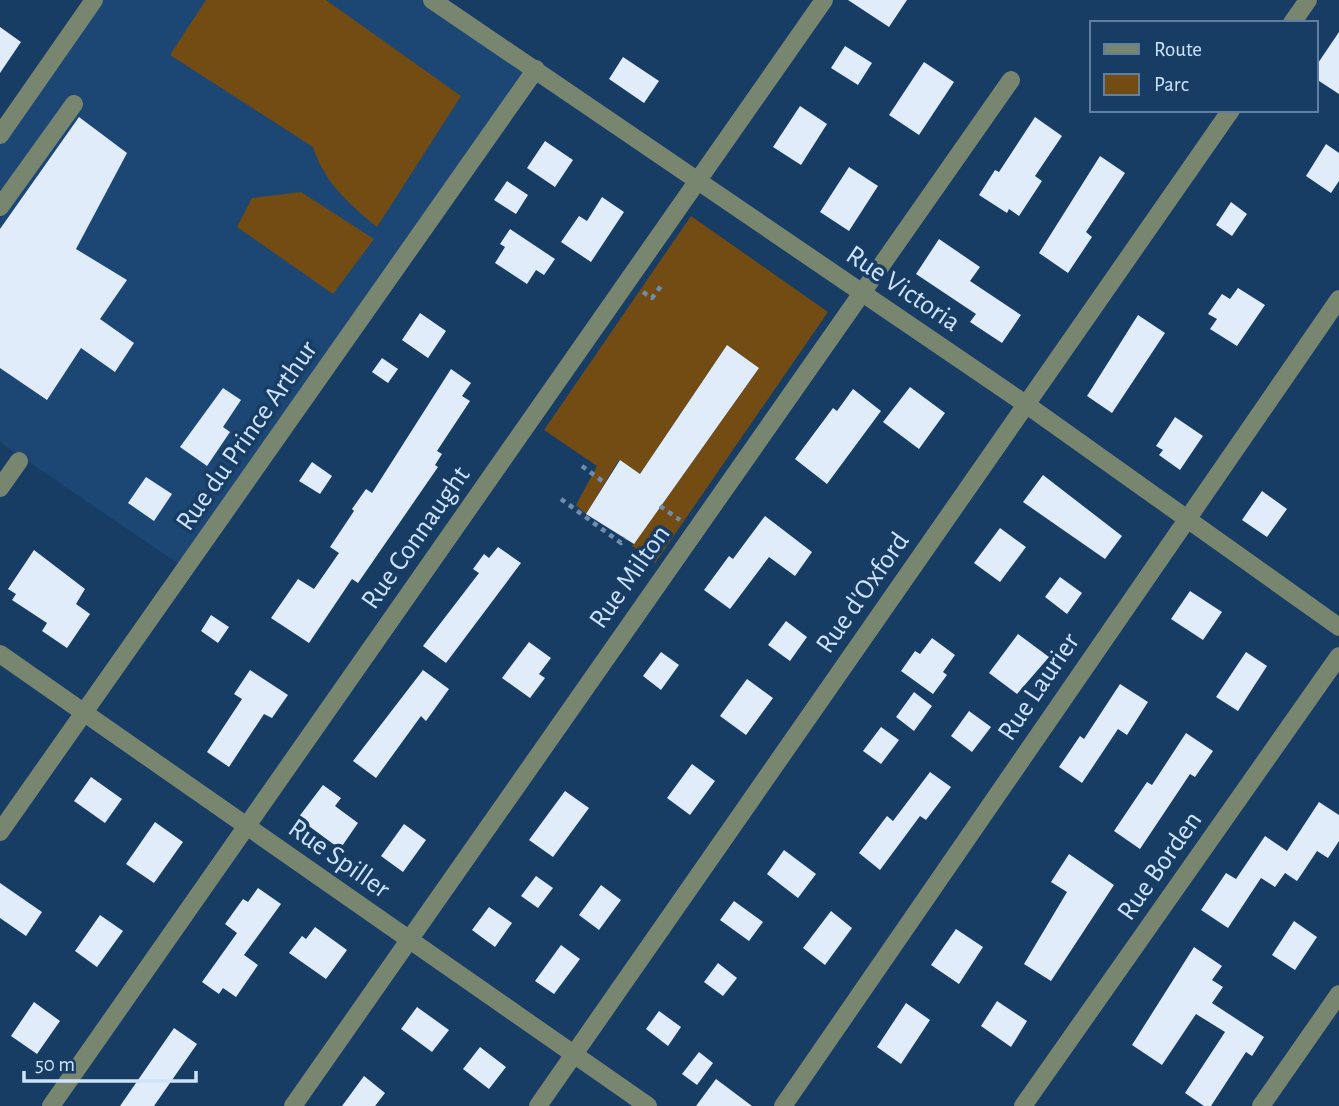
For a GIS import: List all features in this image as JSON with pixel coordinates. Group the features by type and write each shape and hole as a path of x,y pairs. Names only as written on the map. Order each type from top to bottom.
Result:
{"street":[{"path":"0,135 94,0"},
{"name":"Rue Victoria","path":"432,0 1027,405 1339,627"},
{"name":"Rue Connaught","path":"51,1106 824,0"},
{"path":"1293,21 1308,0"},
{"name":"Rue du Prince Arthur","path":"0,832 536,69"},
{"name":"Rue Milton","path":"293,1106 1011,80"},
{"path":"0,207 74,104"},
{"name":"Rue d'Oxford","path":"538,1106 1230,112"},
{"name":"Rue Laurier","path":"783,1106 1339,299"},
{"path":"0,488 19,461"},
{"name":"Rue Spiller","path":"0,654 648,1106"},
{"name":"Rue Borden","path":"1023,1106 1339,656"},
{"path":"1261,1106 1339,994"}],"path":[{"path":"582,466 605,483"},
{"path":"561,499 621,543 625,538"}],"shaded area":[{"path":"94,0 432,0 536,69 186,569 0,442 0,135"}],"green space":[{"path":"206,0 326,0 461,96 377,227 347,201 331,182 313,147 170,55"},
{"path":"301,192 374,239 333,294 237,227 252,198"},
{"path":"691,216 828,312 655,563 632,546 759,368 727,345 640,474 619,460 586,514 576,505 597,466 544,430"}],"building":[{"path":"848,0 907,0 889,27"},
{"path":"0,27 21,42 0,73"},
{"path":"1339,32 1339,94 1318,80 1318,63"},
{"path":"845,46 872,63 858,85 831,68"},
{"path":"623,57 659,81 644,103 609,79"},
{"path":"924,62 954,82 919,135 889,115"},
{"path":"800,106 827,124 801,165 773,147"},
{"path":"79,117 127,153 76,249 127,280 100,319 134,343 115,372 81,348 47,400 0,368 0,229"},
{"path":"1035,117 1062,136 1035,176 1042,181 1019,216 1009,209 1007,213 979,195 995,170 999,172"},
{"path":"545,141 573,160 555,187 527,168"},
{"path":"1326,144 1339,153 1339,181 1331,193 1306,176"},
{"path":"1100,156 1125,173 1086,232 1092,237 1068,273 1039,253"},
{"path":"849,167 878,186 849,231 820,212"},
{"path":"507,181 528,195 516,214 494,200"},
{"path":"602,197 624,212 591,262 561,242 579,216 587,221"},
{"path":"1231,202 1247,214 1232,236 1216,225"},
{"path":"510,229 555,259 544,275 536,270 527,284 495,263 505,247 500,244"},
{"path":"939,239 980,267 970,281 1021,315 1002,343 970,322 976,314 916,274"},
{"path":"1238,288 1265,305 1237,346 1210,329 1217,319 1208,314 1222,294 1230,299"},
{"path":"420,313 446,331 428,358 402,340"},
{"path":"1138,315 1165,333 1112,413 1087,396"},
{"path":"727,345 759,368 634,544 586,514 620,460 640,474"},
{"path":"382,358 398,369 388,383 372,372"},
{"path":"451,369 471,383 462,396 470,401 437,451 442,454 435,465 438,467 358,583 352,579 309,643 271,618 298,579 314,589 339,553 330,547 354,511 352,509 366,489 372,493"},
{"path":"910,387 945,413 919,449 883,422"},
{"path":"223,388 241,400 223,427 230,432 207,466 180,447"},
{"path":"853,389 881,411 827,484 795,459 833,408 837,411"},
{"path":"1175,417 1203,436 1180,470 1159,455 1163,450 1156,446"},
{"path":"312,462 332,476 320,494 299,481"},
{"path":"1043,475 1122,536 1105,559 1023,502"},
{"path":"146,477 172,494 154,521 128,503"},
{"path":"1262,491 1287,509 1267,537 1242,520"},
{"path":"765,516 812,552 795,576 769,557 730,609 704,590 729,556 733,559"},
{"path":"1000,528 1026,547 1000,582 974,563"},
{"path":"498,547 521,563 446,663 423,646 479,573 473,569 484,554 489,558"},
{"path":"34,550 85,589 76,604 90,614 67,648 42,631 47,623 12,600 16,594 8,589"},
{"path":"1060,577 1082,593 1067,614 1045,597"},
{"path":"1190,591 1222,612 1203,640 1171,619"},
{"path":"211,615 229,627 218,643 201,631"},
{"path":"786,621 807,637 790,661 768,645"},
{"path":"1018,634 1049,657 1017,694 989,673"},
{"path":"932,638 955,655 943,672 947,675 933,694 901,671 915,651 920,654"},
{"path":"529,642 551,658 539,674 545,678 530,698 502,678"},
{"path":"661,652 679,665 661,690 643,676"},
{"path":"1246,652 1267,666 1238,711 1216,697"},
{"path":"250,670 288,695 272,718 264,714 229,767 207,752 242,699 234,694"},
{"path":"423,670 449,689 426,721 421,716 376,778 353,761"},
{"path":"747,679 773,698 746,735 720,716"},
{"path":"1120,684 1148,702 1127,735 1118,729 1082,783 1059,767 1080,736 1084,739"},
{"path":"914,692 932,706 914,731 896,717"},
{"path":"969,711 991,727 972,752 951,736"},
{"path":"881,727 899,740 881,764 863,751"},
{"path":"1186,733 1213,751 1195,777 1190,774 1140,849 1114,831 1147,782 1152,785"},
{"path":"692,764 715,781 690,815 667,798"},
{"path":"930,772 951,787 926,820 920,816 880,870 859,853 887,816 893,821"},
{"path":"91,777 122,799 105,823 74,801"},
{"path":"323,785 341,798 335,806 358,823 340,849 298,818"},
{"path":"565,791 589,808 553,857 529,840"},
{"path":"1319,802 1339,815 1339,841 1328,858 1317,851 1297,881 1285,873 1275,887 1261,878 1228,928 1201,910 1226,873 1236,879 1265,836 1287,851"},
{"path":"155,822 183,842 154,883 126,864"},
{"path":"404,824 426,840 403,872 381,856"},
{"path":"784,850 816,874 798,898 767,874"},
{"path":"1069,854 1114,885 1051,981 1024,964 1067,892 1051,882"},
{"path":"536,876 553,888 538,908 521,896"},
{"path":"0,883 42,912 26,936 0,918"},
{"path":"601,885 621,900 599,930 579,915"},
{"path":"258,888 281,904 244,955 258,965 236,997 223,988 219,994 202,982 237,933 225,924 243,899 248,902"},
{"path":"734,901 763,922 749,941 720,920"},
{"path":"489,907 512,923 495,947 472,930"},
{"path":"831,911 852,928 825,965 803,948"},
{"path":"100,915 123,931 97,967 75,951"},
{"path":"1294,921 1317,937 1295,970 1272,955"},
{"path":"315,927 347,950 326,979 289,953 302,936 306,939"},
{"path":"956,929 983,947 959,984 931,965"},
{"path":"561,945 580,959 554,994 535,981"},
{"path":"1194,947 1222,966 1212,980 1223,987 1212,1003 1264,1037 1252,1056 1246,1052 1211,1106 1204,1106 1185,1093 1225,1032 1196,1014 1162,1065 1132,1045"},
{"path":"718,963 737,978 723,996 704,982"},
{"path":"997,1001 1027,1021 1011,1047 981,1026"},
{"path":"34,1002 60,1021 37,1054 11,1036"},
{"path":"906,1003 930,1020 901,1064 877,1047"},
{"path":"417,1007 449,1030 432,1052 401,1029"},
{"path":"659,1011 681,1027 668,1046 646,1029"},
{"path":"174,1028 197,1044 154,1106 120,1106"},
{"path":"480,1047 506,1067 489,1089 463,1069"},
{"path":"699,1052 713,1063 697,1085 682,1074"},
{"path":"364,1076 385,1093 375,1106 342,1106"},
{"path":"716,1079 752,1106 696,1106"}]}
